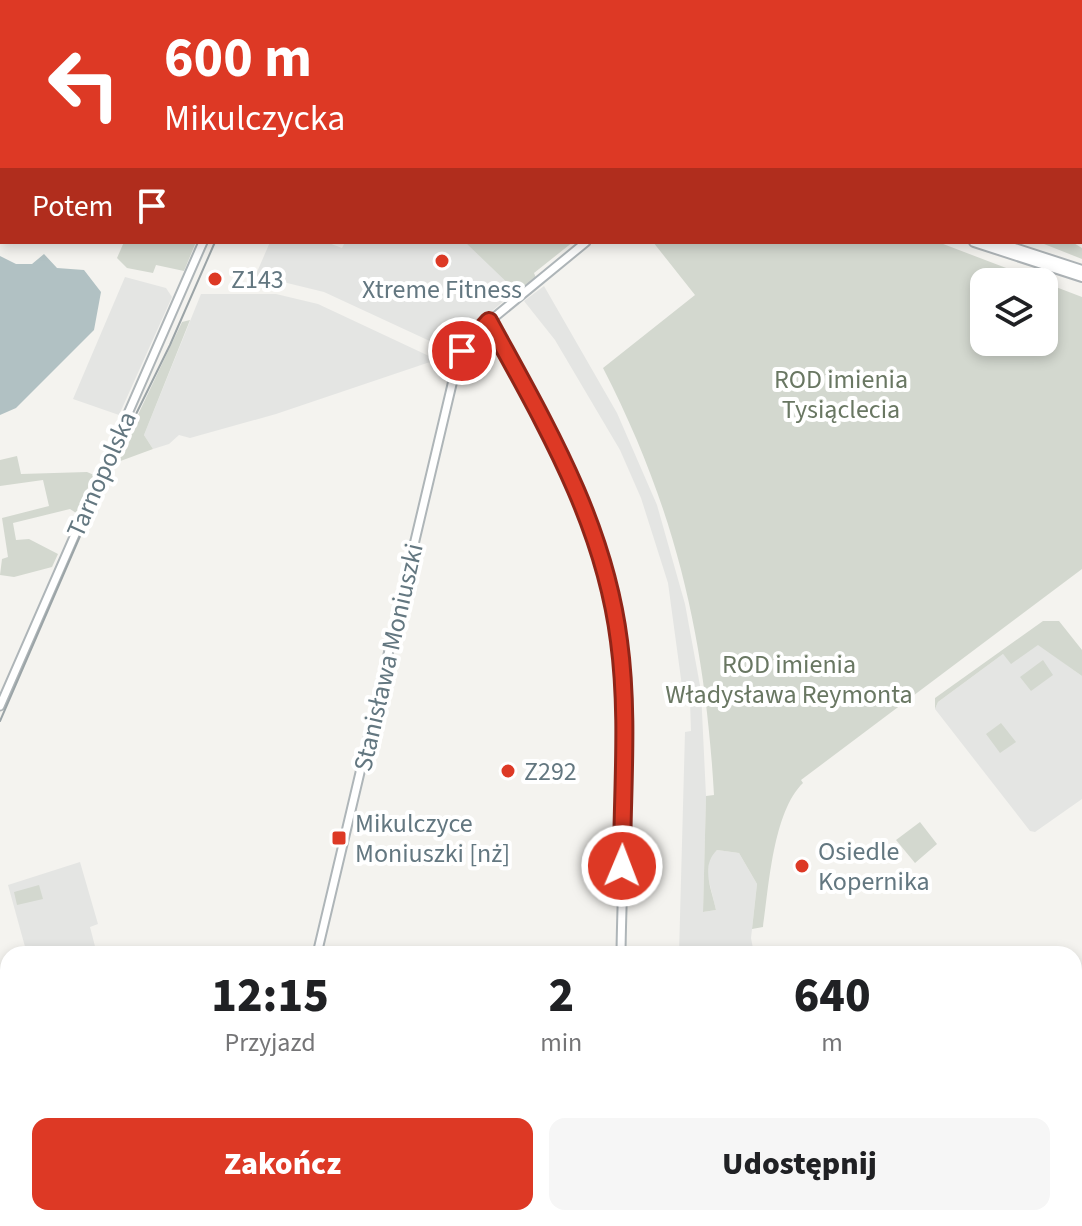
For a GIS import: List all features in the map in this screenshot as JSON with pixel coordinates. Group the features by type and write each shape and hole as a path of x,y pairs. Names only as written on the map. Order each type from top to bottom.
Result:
{"main road":[{"path":"980,244 1082,277"},
{"path":"1002,244 1082,270"},
{"path":"1010,244 1022,251"}],"street":[{"name":"Tarnopolska","path":"0,706 202,244"},
{"path":"584,244 489,321 564,459 595,538 612,599 623,688 621,946"},
{"name":"Stanisława Moniuszki","path":"319,946 458,359 466,344 489,321"}],"shaded area":[{"path":"269,244 331,244 342,248 344,244 478,244 518,289 447,349 324,292 254,279"},
{"path":"44,254 57,268 84,270 101,292 94,330 16,408 0,415 0,256 16,264 32,264"},
{"path":"125,277 166,288 172,297 119,415 73,399"},
{"path":"544,286 617,413 657,505 685,604 701,691 706,796 703,912 716,910 707,873 710,856 717,850 739,853 757,884 752,946 679,946 685,732 691,731 690,701 684,701 668,583 641,498 620,450 555,340 524,301"},
{"path":"201,294 276,294 318,304 429,356 430,362 276,414 190,438 179,435 169,444 153,449 144,435"},
{"path":"1038,644 1082,676 1082,799 1035,832 1030,831 935,709 938,702 1003,654 1011,663"},
{"path":"80,862 98,924 90,927 95,946 25,946 8,885"}],"green space":[{"path":"123,244 195,244 184,271 156,265 153,273 127,268 117,258"},
{"path":"467,244 570,244 534,273 536,278 517,292"},
{"name":"ROD imienia Tysiąclecia","path":"655,244 943,244 1006,268 970,268 970,356 1058,356 1058,288 1082,297 1082,569 801,780 803,783 793,796 779,830 763,927 752,929 757,884 739,853 717,850 712,856 708,871 716,910 703,912 706,796 714,795 703,682 694,628 668,524 628,421 603,368 695,295"},
{"path":"1044,244 1075,244 1082,248 1082,259"},
{"path":"190,320 144,435 153,449 115,463 182,322"},
{"path":"17,456 21,474 87,472 94,475 76,513 70,509 13,523 16,540 29,539 58,554 52,567 14,577 0,575 2,559 8,557 2,518 49,506 43,480 0,486 0,460"},
{"path":"1043,621 1059,621 1082,650 1082,676 1038,645 1011,664 1003,654 938,702 935,709 935,698"},
{"path":"1043,660 1053,675 1031,691 1020,677"},
{"path":"1001,723 1016,742 1000,753 986,734"},
{"path":"920,822 937,844 915,863 896,840"},
{"path":"39,885 43,899 17,905 14,892"}],"tram line":[{"path":"0,721 110,467 170,345 214,244"}],"place":[{"name":"Xtreme Fitness","path":"442,261"},
{"name":"Z143","path":"215,279"},
{"name":"Z292","path":"508,771"},
{"name":"Mikulczyce Moniuszki [nż]","path":"339,838"},
{"name":"Osiedle Kopernika","path":"802,866"}],"route":[{"path":"462,351 473,335 489,321 557,443 595,538 612,599 622,662 622,866"}],"park label":[{"name":"ROD imienia Władysława Reymonta","path":"789,679"}]}
